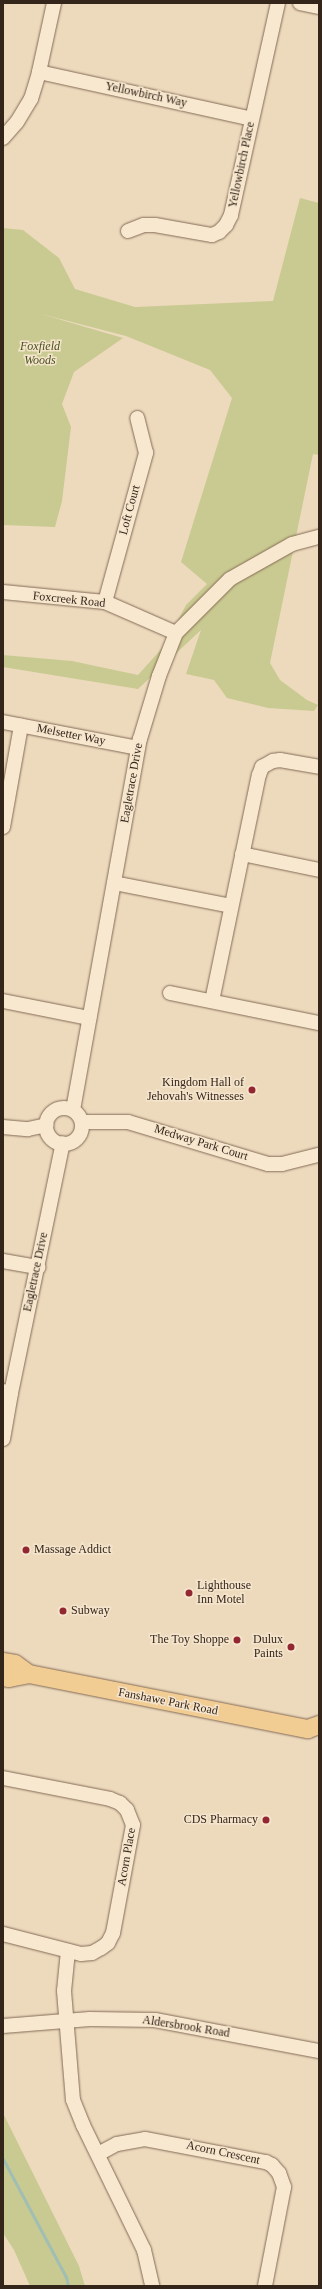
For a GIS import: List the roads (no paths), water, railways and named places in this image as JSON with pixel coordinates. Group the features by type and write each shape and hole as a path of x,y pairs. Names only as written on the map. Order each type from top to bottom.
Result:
{"main road":[{"name":"Fanshawe Park Road","path":"3,1662 15,1664 29,1674"},
{"name":"Fanshawe Park Road","path":"3,1677 9,1678 29,1674 315,1731"}],"street":[{"path":"3,138 17,122 31,99 40,72 54,3"},
{"name":"Yellowbirch Place","path":"128,231 144,225 212,235 219,232 226,225 231,215 278,3"},
{"path":"300,3 319,7"},
{"name":"Yellowbirch Way","path":"40,72 252,119"},
{"name":"Loft Court","path":"105,602 146,453 137,418"},
{"name":"Eagletrace Drive","path":"73,1110 138,748 159,676 176,633 230,580 292,544 319,537"},
{"name":"Foxcreek Road","path":"3,592 105,602 176,633"},
{"name":"Melsetter Way","path":"3,722 138,748"},
{"path":"3,827 21,726"},
{"path":"212,1001 242,854 262,767 273,761 280,760 319,767"},
{"path":"242,854 319,870"},
{"path":"114,882 231,906"},
{"path":"170,993 319,1023"},
{"path":"3,1001 89,1018"},
{"path":"59,1108 73,1110 78,1114 82,1122 80,1134 76,1139 63,1143 51,1137 47,1125 53,1112 59,1108"},
{"name":"Medway Park Court","path":"82,1122 128,1122 268,1164 282,1164 319,1155"},
{"path":"3,1126 28,1129 47,1125"},
{"name":"Eagletrace Drive","path":"3,1439 7,1392 38,1267 63,1143"},
{"path":"3,1261 38,1267"},
{"name":"Acorn Place","path":"3,1778 110,1799 120,1803 132,1820 113,1933 108,1943 96,1951 81,1954 3,1934"},
{"path":"68,1951 64,1992 74,2100 83,2125 144,2250 152,2286"},
{"name":"Aldersbrook Road","path":"3,2026 129,2018 155,2020 319,2051"},
{"name":"Acorn Crescent","path":"98,2154 117,2144 145,2138 266,2162 272,2165 279,2173 284,2187 265,2286"}],"waterway":[{"path":"3,2159 66,2277 68,2286"}],"place":[{"name":"Kingdom Hall of Jehovah's Witnesses","path":"252,1090"},
{"name":"Massage Addict","path":"26,1550"},
{"name":"Lighthouse Inn Motel","path":"189,1593"},
{"name":"Subway","path":"63,1611"},
{"name":"The Toy Shoppe","path":"237,1640"},
{"name":"Dulux Paints","path":"291,1647"},
{"name":"CDS Pharmacy","path":"266,1820"}],"park label":[{"name":"Foxfield Woods","path":"40,354"}]}
